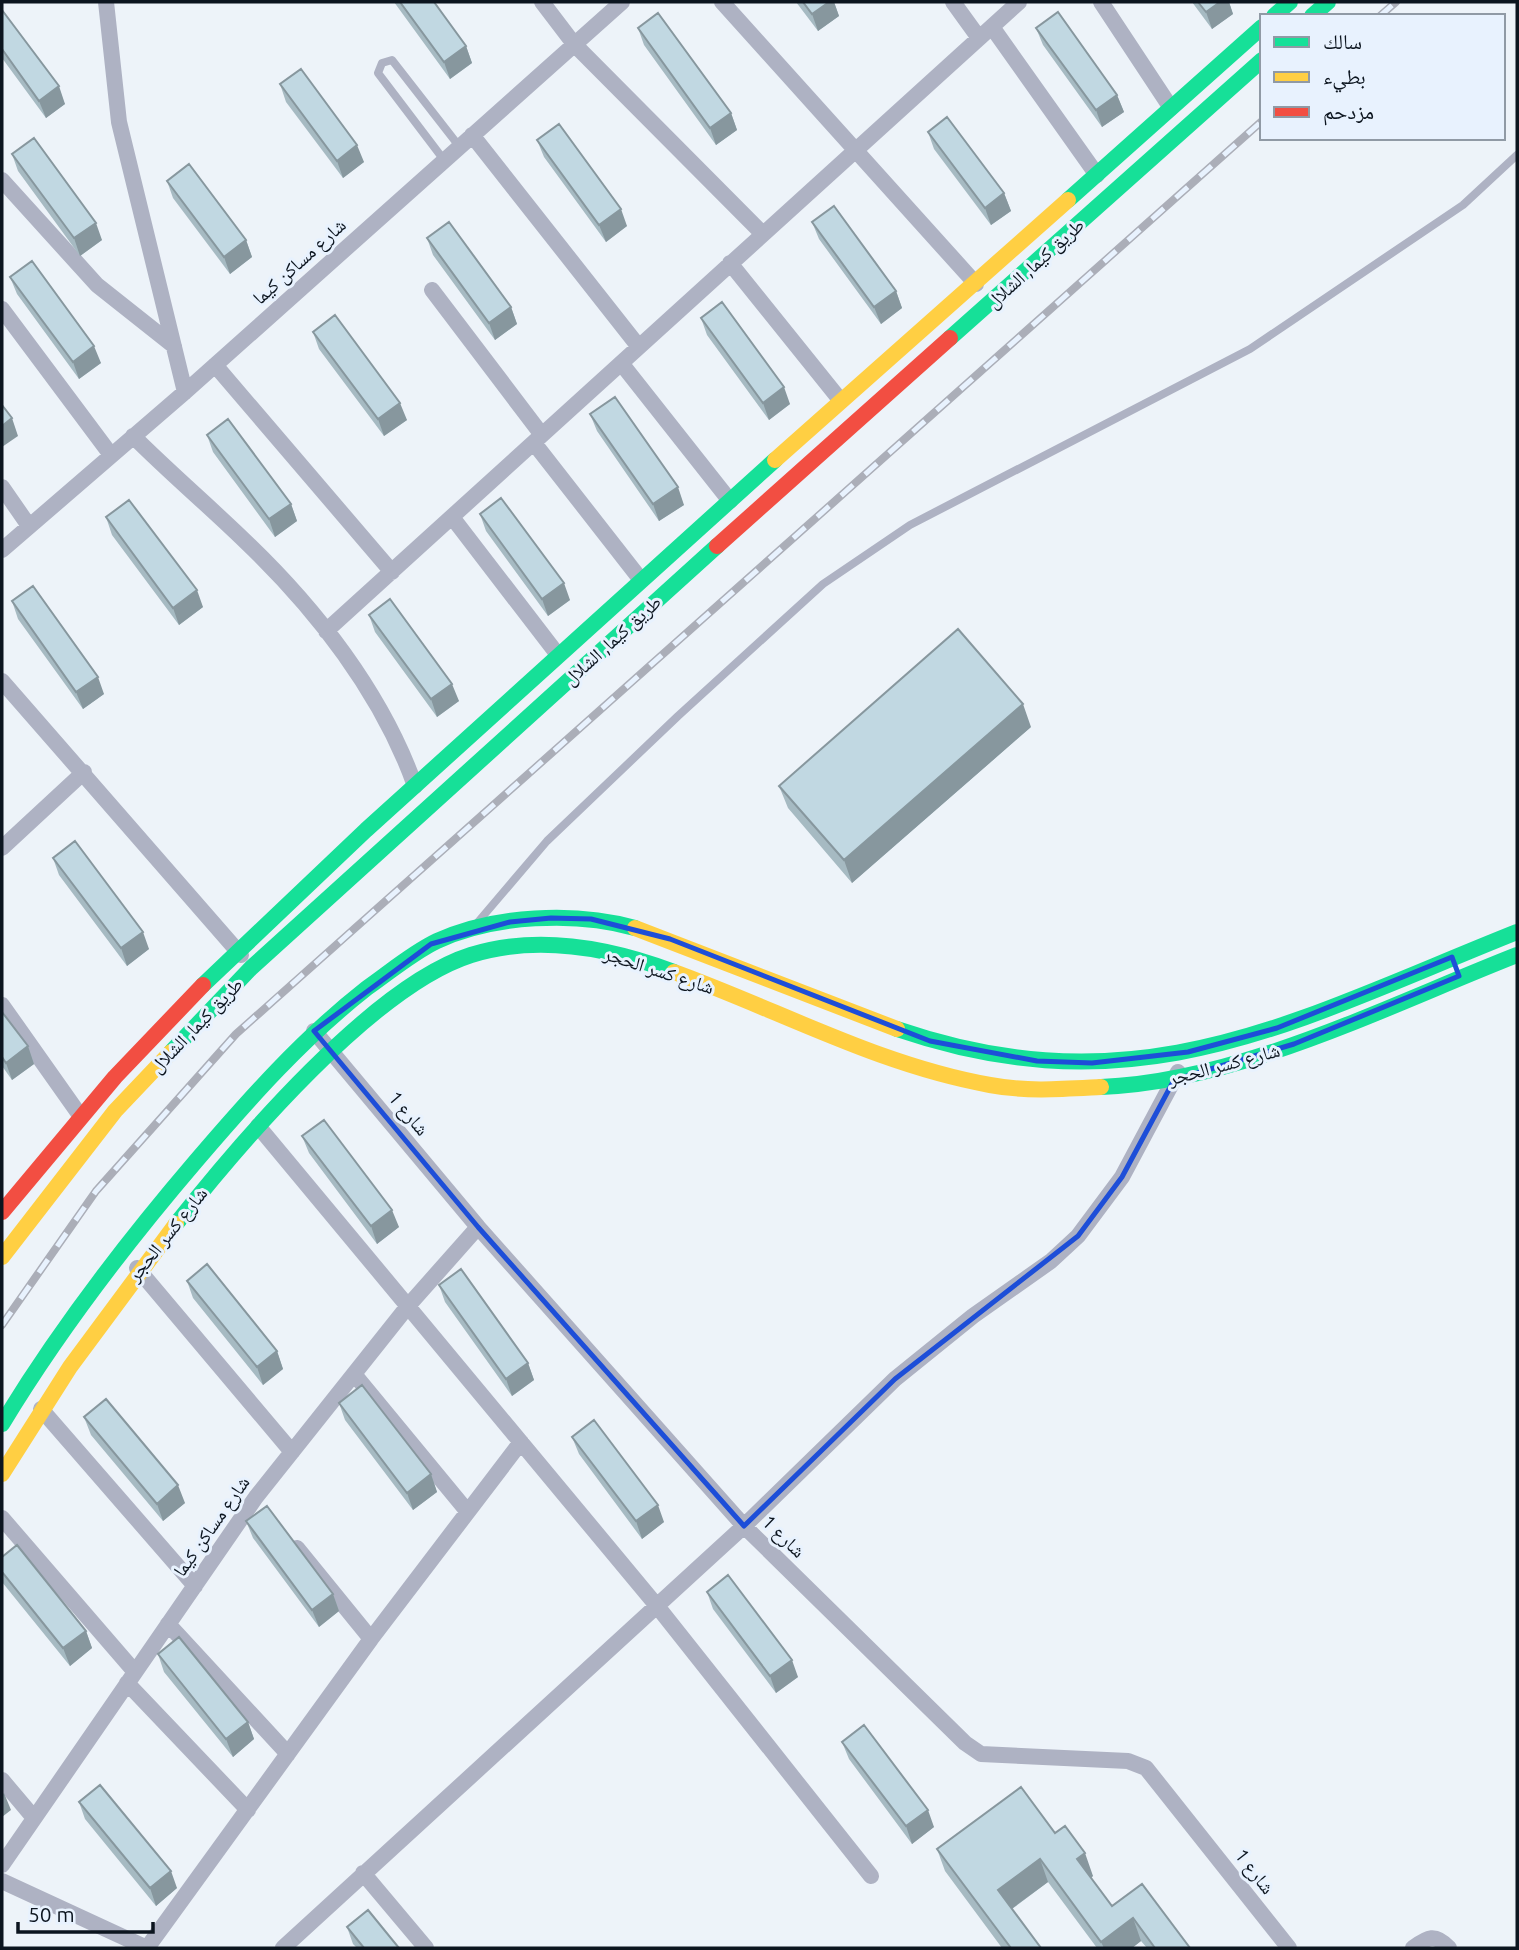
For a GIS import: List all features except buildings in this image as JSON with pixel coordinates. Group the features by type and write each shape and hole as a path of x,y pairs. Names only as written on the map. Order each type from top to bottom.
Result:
{"main road":[{"path":"1276,14 1290,2"},
{"path":"1314,14 1328,2"},
{"name":"طريق كيما, الشلال","path":"2,1212 79,1114 235,949 558,654 1260,29"},
{"name":"طريق كيما, الشلال","path":"2,1257 115,1111 251,968 441,793 1260,62"},
{"path":"958,300 975,316"},
{"name":"شارع كسر الحجر","path":"2,1424 120,1251 242,1106 314,1031 351,999 440,940 510,922 551,918 591,919 670,939 930,1041 984,1053 1092,1063 1188,1052 1278,1027 1517,932"},
{"path":"461,958 471,931"},
{"name":"شارع كسر الحجر","path":"2,1474 41,1409 137,1268 258,1125 366,1021 435,970 461,958 531,947 566,946 634,958 932,1073 985,1084 1039,1090 1174,1080 1265,1055 1517,955"},
{"path":"1452,957 1459,976"}],"street":[{"path":"106,2 119,122 185,392"},
{"path":"542,2 574,44 762,233"},
{"name":"شارع مساكن كيما","path":"2,550 185,392 622,2"},
{"path":"722,2 976,284"},
{"path":"953,2 979,38"},
{"path":"326,631 1019,2"},
{"path":"1101,2 1171,108"},
{"path":"992,27 1097,175"},
{"path":"472,135 639,347"},
{"path":"2,180 97,285 174,346"},
{"path":"730,263 841,401"},
{"path":"432,290 641,580"},
{"path":"2,309 111,455"},
{"path":"621,363 730,501"},
{"path":"215,365 392,572"},
{"path":"133,436 247,543 326,631 378,705 402,749 415,786"},
{"path":"2,487 29,526"},
{"path":"452,517 558,654"},
{"path":"2,681 84,772 251,968"},
{"path":"2,848 84,772"},
{"path":"2,1005 79,1114"},
{"name":"شارع 1","path":"314,1031 478,1227 744,1526 972,1749 992,1755 1128,1761 1146,1768 1289,1948"},
{"path":"283,1948 744,1526 895,1379 973,1316 1051,1261 1078,1236 1122,1177 1188,1052"},
{"path":"258,1125 657,1606 871,1876"},
{"name":"شارع مساكن كيما","path":"2,1865 168,1624 260,1502 292,1452 408,1306 478,1227"},
{"path":"137,1268 292,1452"},
{"path":"354,1374 467,1511"},
{"path":"41,1409 195,1586"},
{"path":"2,1881 147,1948 371,1639 521,1442"},
{"path":"2,1518 131,1678 248,1810"},
{"path":"289,1537 371,1639"},
{"path":"168,1624 288,1754"},
{"path":"2,1780 34,1818"},
{"path":"363,1873 426,1948"},
{"path":"1413,1948 1431,1937 1436,1937 1448,1948"}],"lane":[{"path":"444,160 378,73 382,63 392,60 459,146"},
{"path":"471,931 547,841 678,716 823,584 910,525 1250,349 1463,205 1517,155"}],"highlighted area":[{"path":"551,918 591,919 670,939 930,1041 1037,1061 1092,1063 1188,1052 1277,1028 1452,957 1459,976 1294,1044 1174,1080 1122,1177 1078,1236 895,1379 744,1526 478,1227 314,1031 431,944 510,922"}],"railway":[{"path":"1382,14 1396,2"},
{"path":"2,1325 96,1191 236,1034 1260,123"}],"traffic: fast":[{"path":"1276,14 1290,2"},
{"path":"1314,14 1328,2"},
{"path":"1068,200 1260,29"},
{"path":"950,338 1260,62"},
{"path":"203,985 366,830 775,460"},
{"path":"171,1052 251,968 717,546"},
{"path":"2,1424 70,1321 170,1192 277,1070 321,1027 367,988 437,941 484,926 535,918 561,918 587,919 635,928"},
{"path":"897,1029 984,1052 1065,1061 1142,1058 1215,1045 1288,1023 1517,932"},
{"path":"176,1224 235,1152 311,1071 351,1032 433,972 471,955 522,945 599,951 625,956 674,972"},
{"path":"1101,1087 1153,1082 1260,1056 1313,1038 1517,955"}],"traffic: slow":[{"path":"775,460 1068,200"},
{"path":"635,928 897,1029"},
{"path":"674,972 868,1050 949,1076 1018,1089 1101,1087"},
{"path":"2,1257 115,1111 171,1052"},
{"path":"2,1474 70,1367 176,1224"}],"traffic: jam":[{"path":"717,546 950,338"},
{"path":"2,1212 115,1077 203,985"}]}
